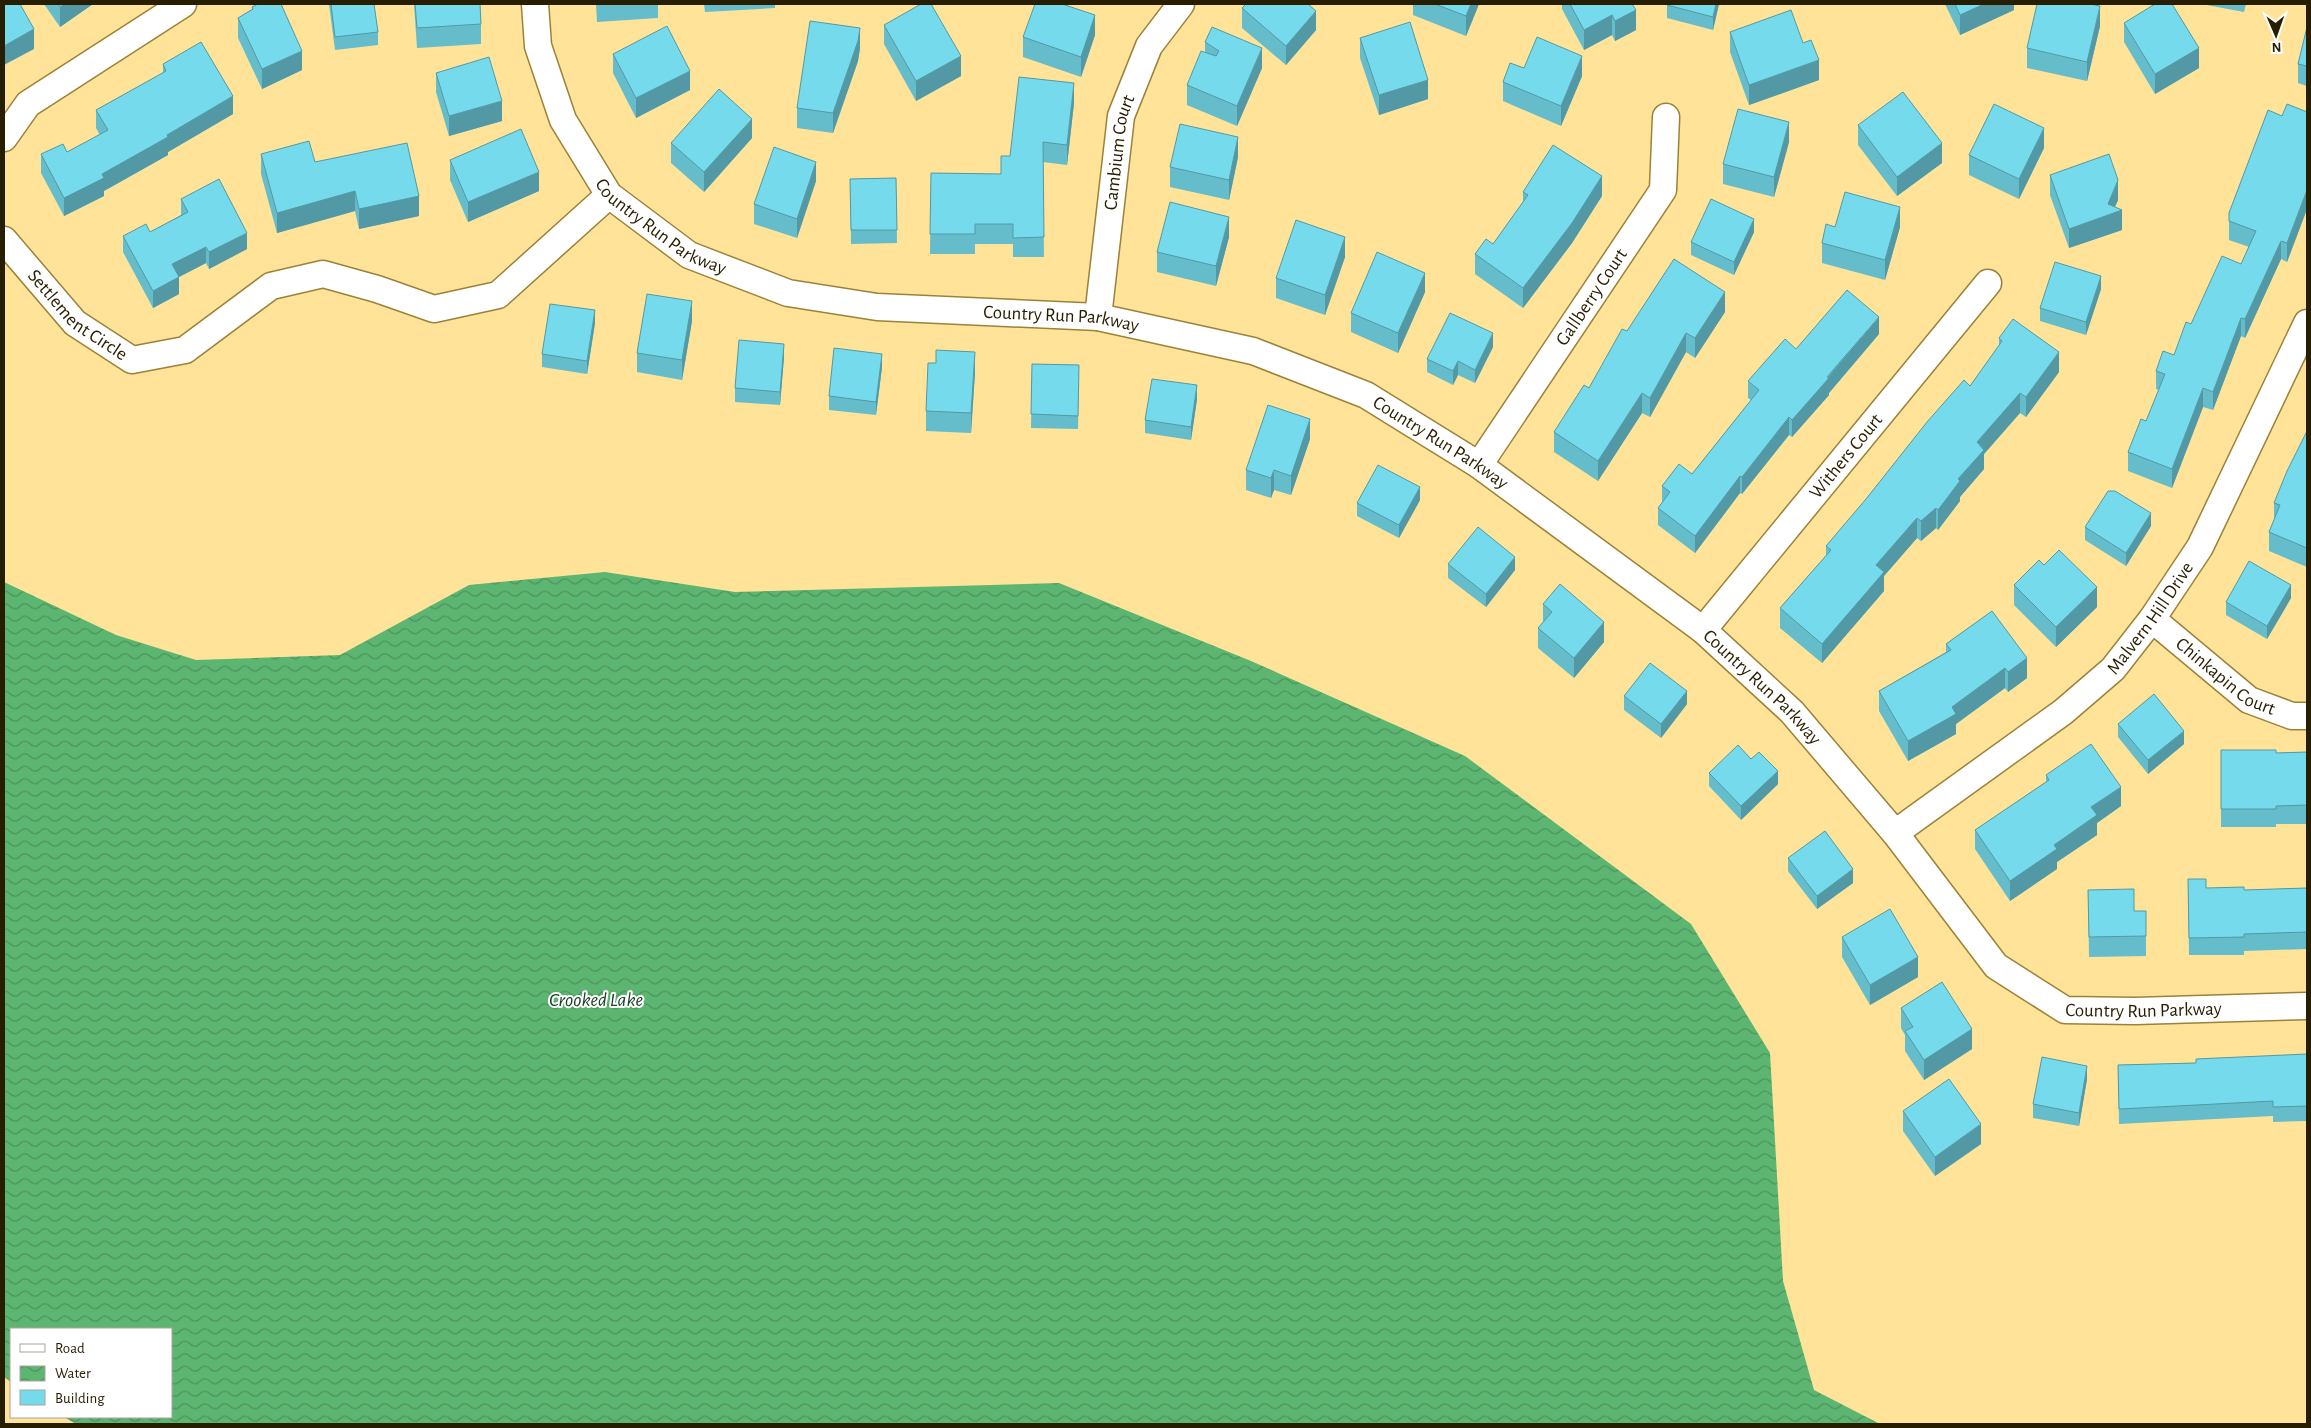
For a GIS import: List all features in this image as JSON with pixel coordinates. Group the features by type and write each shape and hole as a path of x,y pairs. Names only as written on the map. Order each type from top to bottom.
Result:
{"street":[{"path":"4,138 28,104 183,4"},
{"name":"Country Run Parkway","path":"535,4 538,46 563,120 609,195 689,255 788,293 877,307 1098,317 1253,351 1366,395 1479,465 1703,630 1792,712 1895,833 1996,966 2065,1010 2136,1011 2307,1006"},
{"name":"Cambium Court","path":"1098,317 1121,116 1149,46 1181,4"},
{"name":"Gallberry Court","path":"1479,465 1663,190 1666,117"},
{"name":"Settlement Circle","path":"4,240 75,323 132,360 185,350 271,286 322,274 377,289 434,309 498,295 609,195"},
{"name":"Withers Court","path":"1703,630 1988,283"},
{"name":"Malvern Hill Drive","path":"1895,833 2063,712 2113,669 2152,619 2200,547 2307,323"},
{"name":"Chinkapin Court","path":"2152,619 2249,700 2292,716 2307,716"}],"water":[{"name":"Crooked Lake","path":"605,572 735,592 1059,583 1251,661 1465,756 1691,924 1770,1053 1783,1281 1814,1390 1880,1424 76,1424 66,1418 172,1418 172,1328 10,1328 10,1381 4,1377 4,582 116,635 196,660 340,655 469,585"}],"building":[{"path":"4,4 20,4 34,29 4,46"},
{"path":"258,4 281,4 302,51 262,69 238,18"},
{"path":"331,4 374,4 378,32 335,37"},
{"path":"415,4 480,4 481,24 417,28"},
{"path":"921,4 931,4 961,56 916,81 884,25"},
{"path":"1035,4 1062,4 1095,15 1081,57 1023,37"},
{"path":"1246,4 1308,4 1316,11 1286,46 1242,8"},
{"path":"1435,4 1471,4 1466,16"},
{"path":"1570,4 1632,4 1636,10 1615,21 1612,15 1584,30"},
{"path":"1667,4 1716,4 1713,17"},
{"path":"1955,4 1984,4 1960,15"},
{"path":"2037,4 2090,4 2100,6 2087,62 2027,48"},
{"path":"2155,4 2172,4 2199,48 2155,74 2124,23"},
{"path":"1791,10 1803,43 1811,40 1819,60 1749,85 1730,32"},
{"path":"810,21 860,28 858,41 833,113 797,108"},
{"path":"1410,22 1428,80 1379,95 1360,38"},
{"path":"667,26 690,71 636,98 613,54"},
{"path":"1212,27 1262,48 1237,106 1187,85 1201,51 1216,56 1219,51 1205,42"},
{"path":"2307,27 2307,66 2298,64"},
{"path":"1537,37 1582,56 1561,106 1503,82 1510,63 1524,68"},
{"path":"201,42 233,96 167,135 168,137 102,174 104,178 64,198 41,154 63,144 67,152 108,130 96,110 166,71 163,64"},
{"path":"489,57 502,101 449,116 436,73"},
{"path":"1019,77 1074,83 1067,145 1043,142 1044,237 1013,238 1013,224 975,224 975,234 930,234 931,173 1001,174 1001,156 1010,156"},
{"path":"719,89 752,119 704,172 671,143"},
{"path":"1903,92 1942,143 1897,177 1858,125"},
{"path":"1994,104 2044,128 2019,179 1969,155"},
{"path":"2287,104 2307,112 2307,190 2287,243 2281,241 2245,319 2241,318 2213,392 2203,388 2172,469 2128,452 2141,419 2146,421 2165,374 2156,371 2163,351 2174,355 2186,322 2191,324 2222,256 2241,264 2256,231 2229,221 2229,213 2268,110 2282,116"},
{"path":"1738,109 1789,122 1774,177 1723,164"},
{"path":"1180,124 1238,137 1229,180 1170,167"},
{"path":"521,129 539,172 468,202 450,160"},
{"path":"309,141 315,162 407,143 419,196 359,209 355,191 277,213 261,154"},
{"path":"1553,145 1602,176 1572,223 1523,288 1475,254 1486,239 1493,244 1528,195 1523,192"},
{"path":"774,147 816,162 797,219 754,204"},
{"path":"2109,154 2118,180 2108,204 2122,210 2069,229 2050,175"},
{"path":"896,178 897,230 851,230 850,179"},
{"path":"219,179 247,233 209,252 206,247 172,264 179,277 153,291 123,236 146,224 150,232 188,212 181,199"},
{"path":"1845,192 1900,207 1885,260 1822,243 1826,224 1835,227"},
{"path":"1711,199 1754,219 1734,262 1691,242"},
{"path":"1170,202 1229,217 1216,266 1157,252"},
{"path":"1296,220 1345,237 1325,295 1276,278"},
{"path":"1377,252 1425,273 1398,333 1351,313"},
{"path":"1674,259 1725,292 1695,338 1686,333 1650,398 1642,393 1598,461 1554,432 1584,385 1589,388 1622,329 1627,331"},
{"path":"2055,262 2101,276 2086,322 2040,308"},
{"path":"1847,290 1879,317 1792,420 1789,417 1742,477 1740,476 1695,536 1658,508 1670,492 1662,486 1679,464 1692,474 1759,390 1748,381 1785,339 1796,349"},
{"path":"647,294 692,301 682,360 637,353"},
{"path":"550,304 595,310 587,361 542,354"},
{"path":"1450,313 1493,333 1475,370 1458,361 1453,371 1427,359"},
{"path":"2013,319 2059,352 2026,397 2020,393 1977,442 1984,450 1958,479 1960,481 1938,510 1936,508 1921,521 1917,518 1876,565 1884,572 1822,644 1780,608 1831,550 1826,546 1927,422 1964,380 1970,386 2002,341 1999,338"},
{"path":"739,340 784,344 780,392 735,388"},
{"path":"834,348 882,354 876,402 829,396"},
{"path":"936,350 975,352 971,413 926,411 928,363 936,363"},
{"path":"1032,364 1079,365 1078,416 1031,414"},
{"path":"1152,379 1197,385 1191,427 1145,420"},
{"path":"1268,405 1310,419 1291,476 1274,470 1271,478 1246,470"},
{"path":"2307,431 2307,548 2269,532 2280,505 2274,503 2287,471"},
{"path":"1378,465 1420,487 1399,525 1357,503"},
{"path":"2108,491 2115,491 2151,513 2126,553 2085,527"},
{"path":"1478,527 1515,557 1486,594 1448,564"},
{"path":"2059,550 2097,587 2056,627 2014,585 2039,560 2044,565"},
{"path":"2249,561 2291,585 2267,626 2226,602"},
{"path":"1560,584 1604,622 1574,658 1538,628 1552,612 1543,604"},
{"path":"1992,611 2027,658 2008,672 2005,668 1952,707 1956,714 1908,741 1879,691 1951,650 1946,644"},
{"path":"1650,663 1687,691 1661,724 1624,696"},
{"path":"2154,694 2184,731 2148,760 2118,724"},
{"path":"2091,744 2121,787 2091,807 2097,815 2054,845 2057,849 2010,881 1975,830 2049,780 2046,775"},
{"path":"1738,745 1751,759 1759,752 1778,771 1741,806 1709,773"},
{"path":"2221,750 2276,750 2276,753 2307,752 2307,805 2276,806 2276,809 2221,809"},
{"path":"1825,831 1853,869 1817,896 1788,858"},
{"path":"2188,879 2206,879 2206,888 2244,887 2244,890 2307,888 2307,932 2244,934 2244,937 2189,938"},
{"path":"2134,889 2134,911 2146,911 2146,936 2089,937 2088,890"},
{"path":"1890,909 1918,957 1870,985 1842,937"},
{"path":"1942,982 1972,1029 1924,1060 1905,1031 1913,1027 1901,1008"},
{"path":"2307,1054 2307,1106 2273,1107 2273,1101 2119,1109 2118,1065 2196,1063 2196,1059"},
{"path":"2042,1057 2087,1066 2079,1113 2033,1104"},
{"path":"1949,1079 1981,1124 1935,1157 1903,1111"}]}
